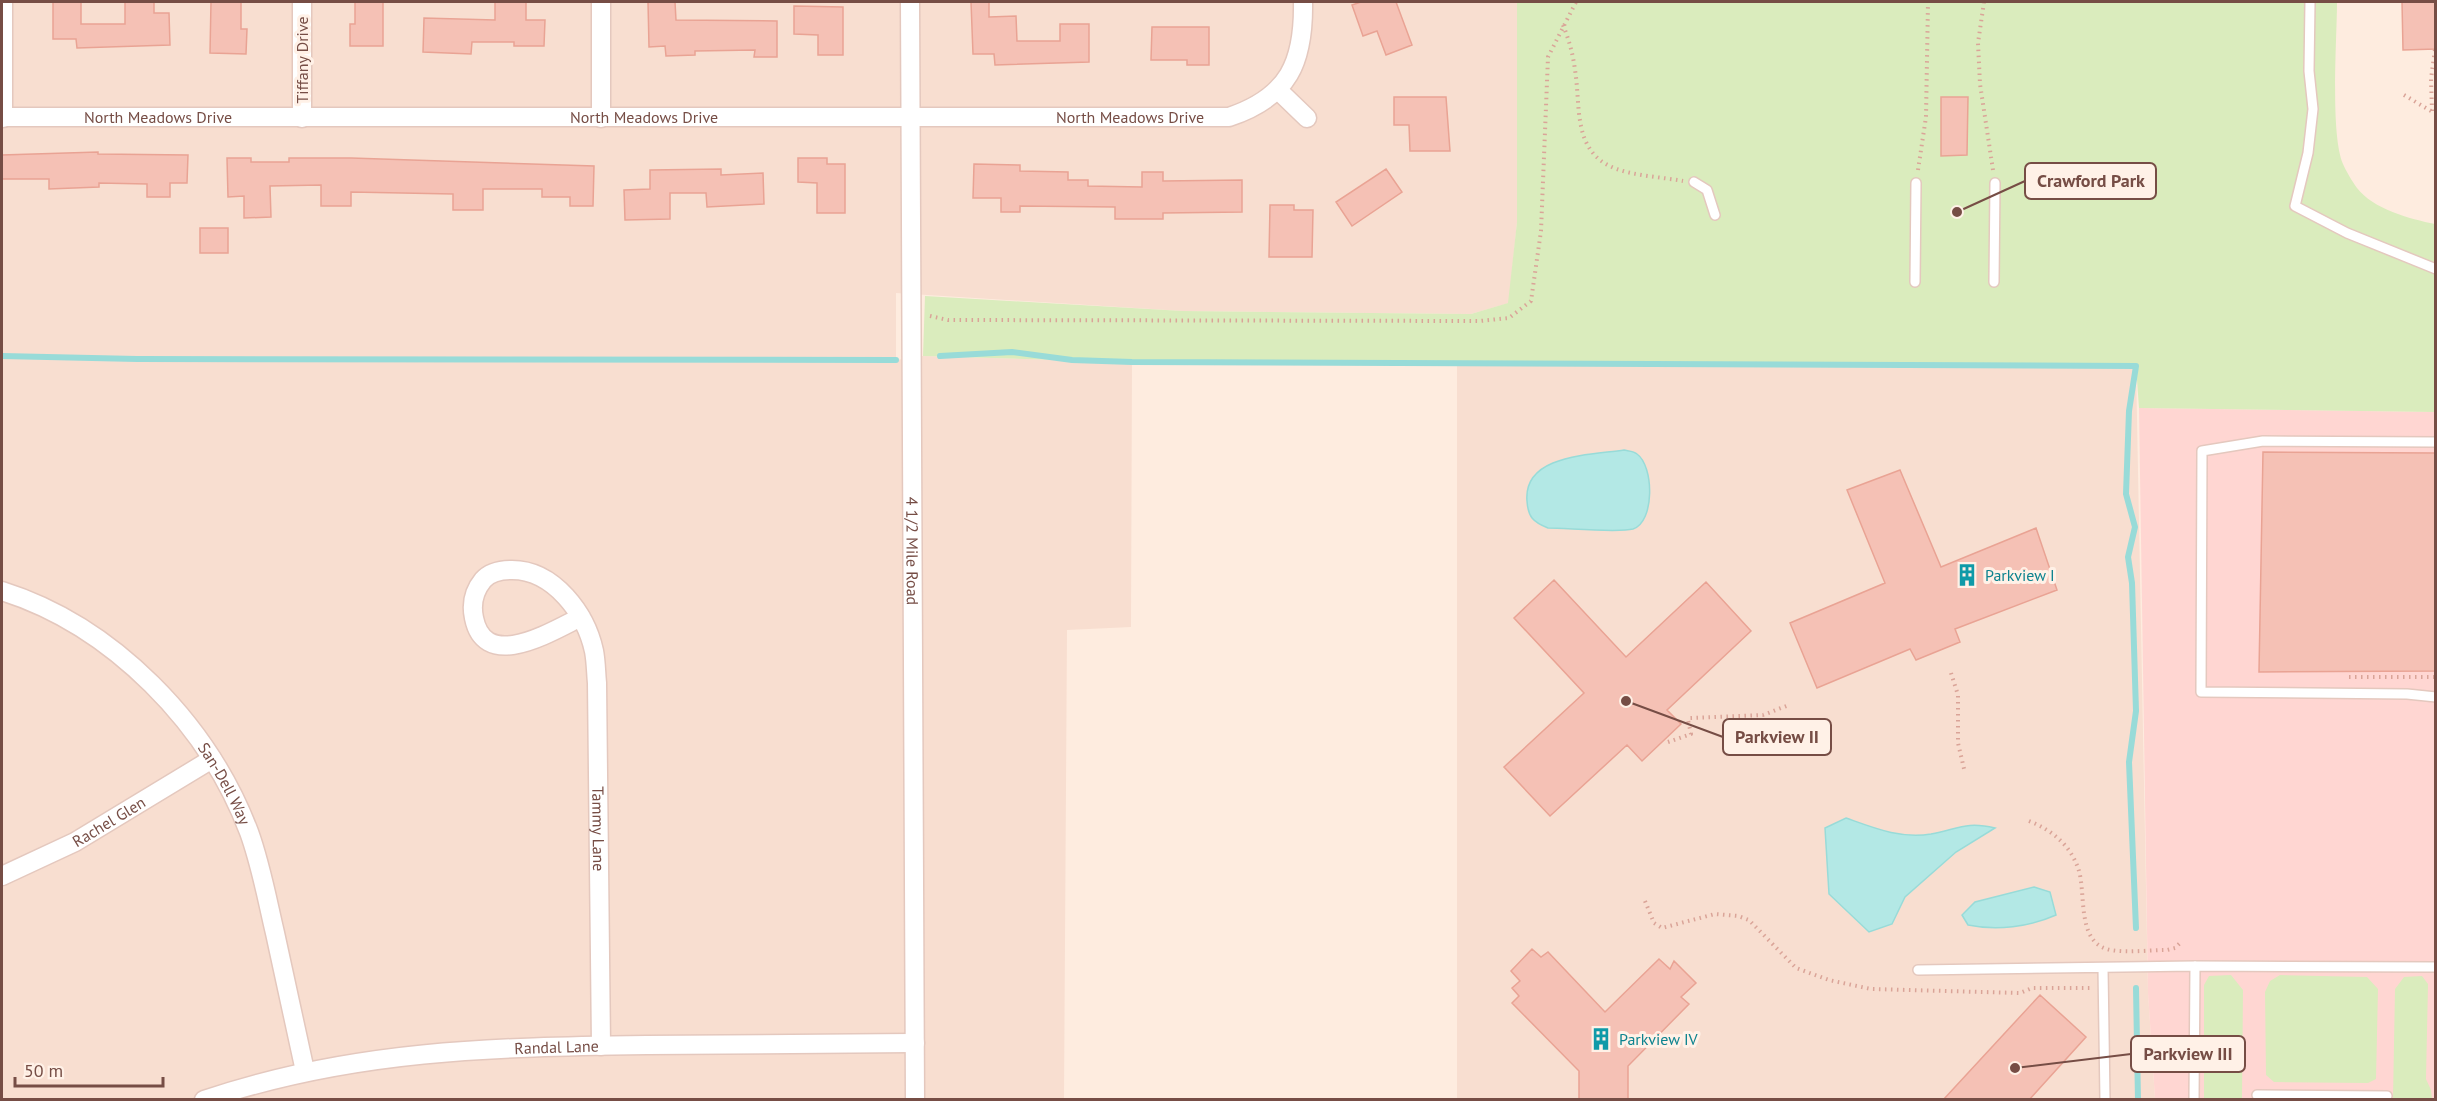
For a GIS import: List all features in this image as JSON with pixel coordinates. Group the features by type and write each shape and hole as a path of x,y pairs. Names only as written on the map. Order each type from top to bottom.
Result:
{"street":[{"path":"2,117 3,2"},
{"name":"Tiffany Drive","path":"302,2 302,118"},
{"path":"601,2 601,118"},
{"name":"4 1/2 Mile Road","path":"910,2 915,1100"},
{"path":"1303,2 1301,48 1292,71 1278,90 1307,118"},
{"name":"North Meadows Drive","path":"2,117 1220,117 1252,109 1278,90"},
{"name":"Tammy Lane","path":"581,616 537,639 513,645 494,645 484,640 475,627 472,611 475,592 485,578 501,570 522,570 540,576 560,590 581,616 594,650 597,683 601,1046"},
{"name":"San-Dell Way","path":"2,591 52,613 92,636 129,663 169,702 212,759 248,831 260,867 305,1071"},
{"name":"Rachel Glen","path":"2,876 75,842 212,759"},
{"name":"Randal Lane","path":"204,1100 305,1071 408,1054 484,1048 915,1043"}],"lane":[{"path":"2310,2 2309,71 2313,109 2308,153 2295,207 2347,233 2436,269"},
{"path":"1694,182 1707,190 1715,215"},
{"path":"1915,282 1916,183"},
{"path":"1994,282 1995,183"},
{"path":"2436,442 2263,441 2202,451 2201,692 2407,694 2436,697"},
{"path":"2194,1100 2195,966"},
{"path":"1918,970 2195,966 2436,967"},
{"path":"2103,968 2105,1100"},
{"path":"2257,1095 2386,1096"}],"path":[{"path":"912,311 948,320 1368,322 1509,318 1531,301 1541,231 1548,57 1576,2"},
{"path":"1916,183 1926,117 1928,2"},
{"path":"1984,2 1978,43 1980,84 1995,183"},
{"path":"1563,24 1576,72 1582,138 1594,155 1613,167 1694,182"},
{"path":"2434,112 2431,79 2435,50"},
{"path":"2404,95 2434,112"},
{"path":"1952,673 1958,695 1958,743 1965,773"},
{"path":"1668,742 1691,734 1688,720 1690,718 1763,715 1789,705"},
{"path":"2030,821 2057,836 2071,853 2079,870 2088,929 2097,943 2109,950 2167,950 2175,948 2181,942"},
{"path":"1645,901 1654,923 1662,928 1715,915 1738,916 1749,920 1796,968 1829,980 1871,989 2020,993 2032,988 2104,988"}],"shaded area":[{"path":"2,2 1517,2 1517,222 1509,303 1471,314 1183,311 896,293 896,360 923,356 1132,362 1131,627 1067,630 1064,1099 2,1100"},
{"path":"1457,363 2136,366 2148,993 2155,1099 1457,1099"},
{"path":"2139,408 2435,412 2435,1099 2155,1099 2148,993"}],"green space":[{"path":"1517,2 2337,2 2335,109 2339,150 2343,164 2357,188 2372,202 2404,216 2435,224 2435,412 2139,408 2136,366 1132,362 923,356 925,296 1183,311 1471,314 1508,303 1517,222"},
{"path":"2231,975 2243,990 2242,1099 2204,1099 2204,985 2209,976"},
{"path":"2280,975 2367,977 2378,989 2376,1079 2368,1083 2274,1082 2266,1075 2265,992 2270,981"},
{"path":"2422,976 2428,984 2426,1079 2432,1099 2393,1099 2395,989 2404,977"}],"water":[{"path":"1624,450 1637,454 1643,460 1647,470 1650,493 1645,516 1640,524 1633,529 1616,531 1548,528 1532,518 1527,501 1529,486 1536,474 1547,466 1562,460"},
{"path":"1846,818 1887,832 1909,835 1931,834 1962,826 1977,825 1995,828 1956,852 1905,897 1892,924 1869,932 1829,894 1825,828"},
{"path":"2034,887 2050,892 2056,915 2024,925 1990,928 1968,925 1962,915 1975,902"}],"building":[{"path":"53,2 81,2 81,24 125,24 125,2 154,2 154,13 169,13 170,45 77,48 76,39 53,39"},
{"path":"211,2 241,2 241,29 247,29 246,54 210,53"},
{"path":"355,2 383,2 383,46 350,46 350,24 355,24"},
{"path":"495,2 526,2 526,20 545,20 544,46 514,46 514,42 472,42 471,54 423,52 424,18 495,20"},
{"path":"648,2 675,2 676,20 777,21 777,57 754,57 755,50 695,51 695,55 666,56 665,46 649,47"},
{"path":"971,2 989,2 989,17 1016,16 1017,41 1060,41 1060,24 1089,24 1089,62 995,65 994,54 973,54"},
{"path":"1361,2 1396,2 1412,45 1386,55 1377,31 1363,36 1352,5"},
{"path":"2402,2 2436,2 2436,49 2403,50"},
{"path":"794,6 843,7 843,55 818,55 818,35 794,34"},
{"path":"1152,27 1209,27 1209,65 1187,65 1187,60 1151,60"},
{"path":"1394,97 1446,97 1450,151 1410,151 1409,125 1394,125"},
{"path":"1941,97 1968,97 1967,155 1941,156"},
{"path":"98,152 98,154 188,155 187,183 170,183 170,197 147,197 147,184 99,183 99,187 49,189 49,179 2,179 2,155"},
{"path":"227,158 251,158 251,162 289,162 289,158 351,158 594,166 593,206 570,206 570,197 542,197 542,189 483,189 483,210 453,210 453,194 351,192 351,206 321,206 321,185 270,186 271,217 244,218 244,196 228,197"},
{"path":"798,158 827,158 827,164 845,164 845,213 817,213 817,183 798,182"},
{"path":"974,164 1020,165 1020,171 1068,172 1068,180 1088,180 1088,186 1142,187 1142,172 1163,172 1163,181 1242,180 1242,212 1163,213 1163,219 1115,219 1115,207 1020,206 1020,212 1001,212 1001,198 973,198"},
{"path":"721,169 721,175 763,173 764,204 707,207 706,193 670,193 670,219 625,220 624,190 650,189 650,170"},
{"path":"1386,169 1402,192 1352,226 1336,202"},
{"path":"1270,205 1294,205 1294,210 1313,210 1312,257 1269,257"},
{"path":"200,228 228,228 228,253 200,253"},
{"path":"2263,452 2436,453 2436,671 2259,672"},
{"name":"Parkview I","path":"1900,470 1941,567 2036,528 2057,590 1955,629 1960,642 1916,660 1910,649 1817,688 1790,623 1885,583 1847,490"},
{"path":"1554,580 1626,657 1706,582 1751,631 1667,710 1681,724 1642,761 1627,745 1550,816 1504,767 1584,693 1514,618"},
{"name":"Parkview IV","path":"1532,949 1541,957 1548,952 1605,1012 1659,959 1670,969 1674,961 1696,983 1681,997 1689,1004 1628,1066 1628,1100 1579,1100 1579,1071 1512,1003 1519,996 1512,988 1520,981 1511,971"},
{"path":"2040,995 2086,1037 2029,1100 1943,1100"}],"waterway":[{"path":"940,356 1012,352 1072,360 1132,362 2136,366 2129,411 2126,494 2135,527 2128,557 2132,583 2136,711 2129,762 2136,928"},
{"path":"2,356 137,359 896,360"},
{"path":"2136,988 2138,1100"}],"place":[{"name":"Crawford Park","path":"1957,212"},
{"name":"Parkview I","path":"1967,575"},
{"name":"Parkview II","path":"1626,701"},
{"name":"Parkview IV","path":"1601,1039"},
{"name":"Parkview III","path":"2015,1068"}]}
